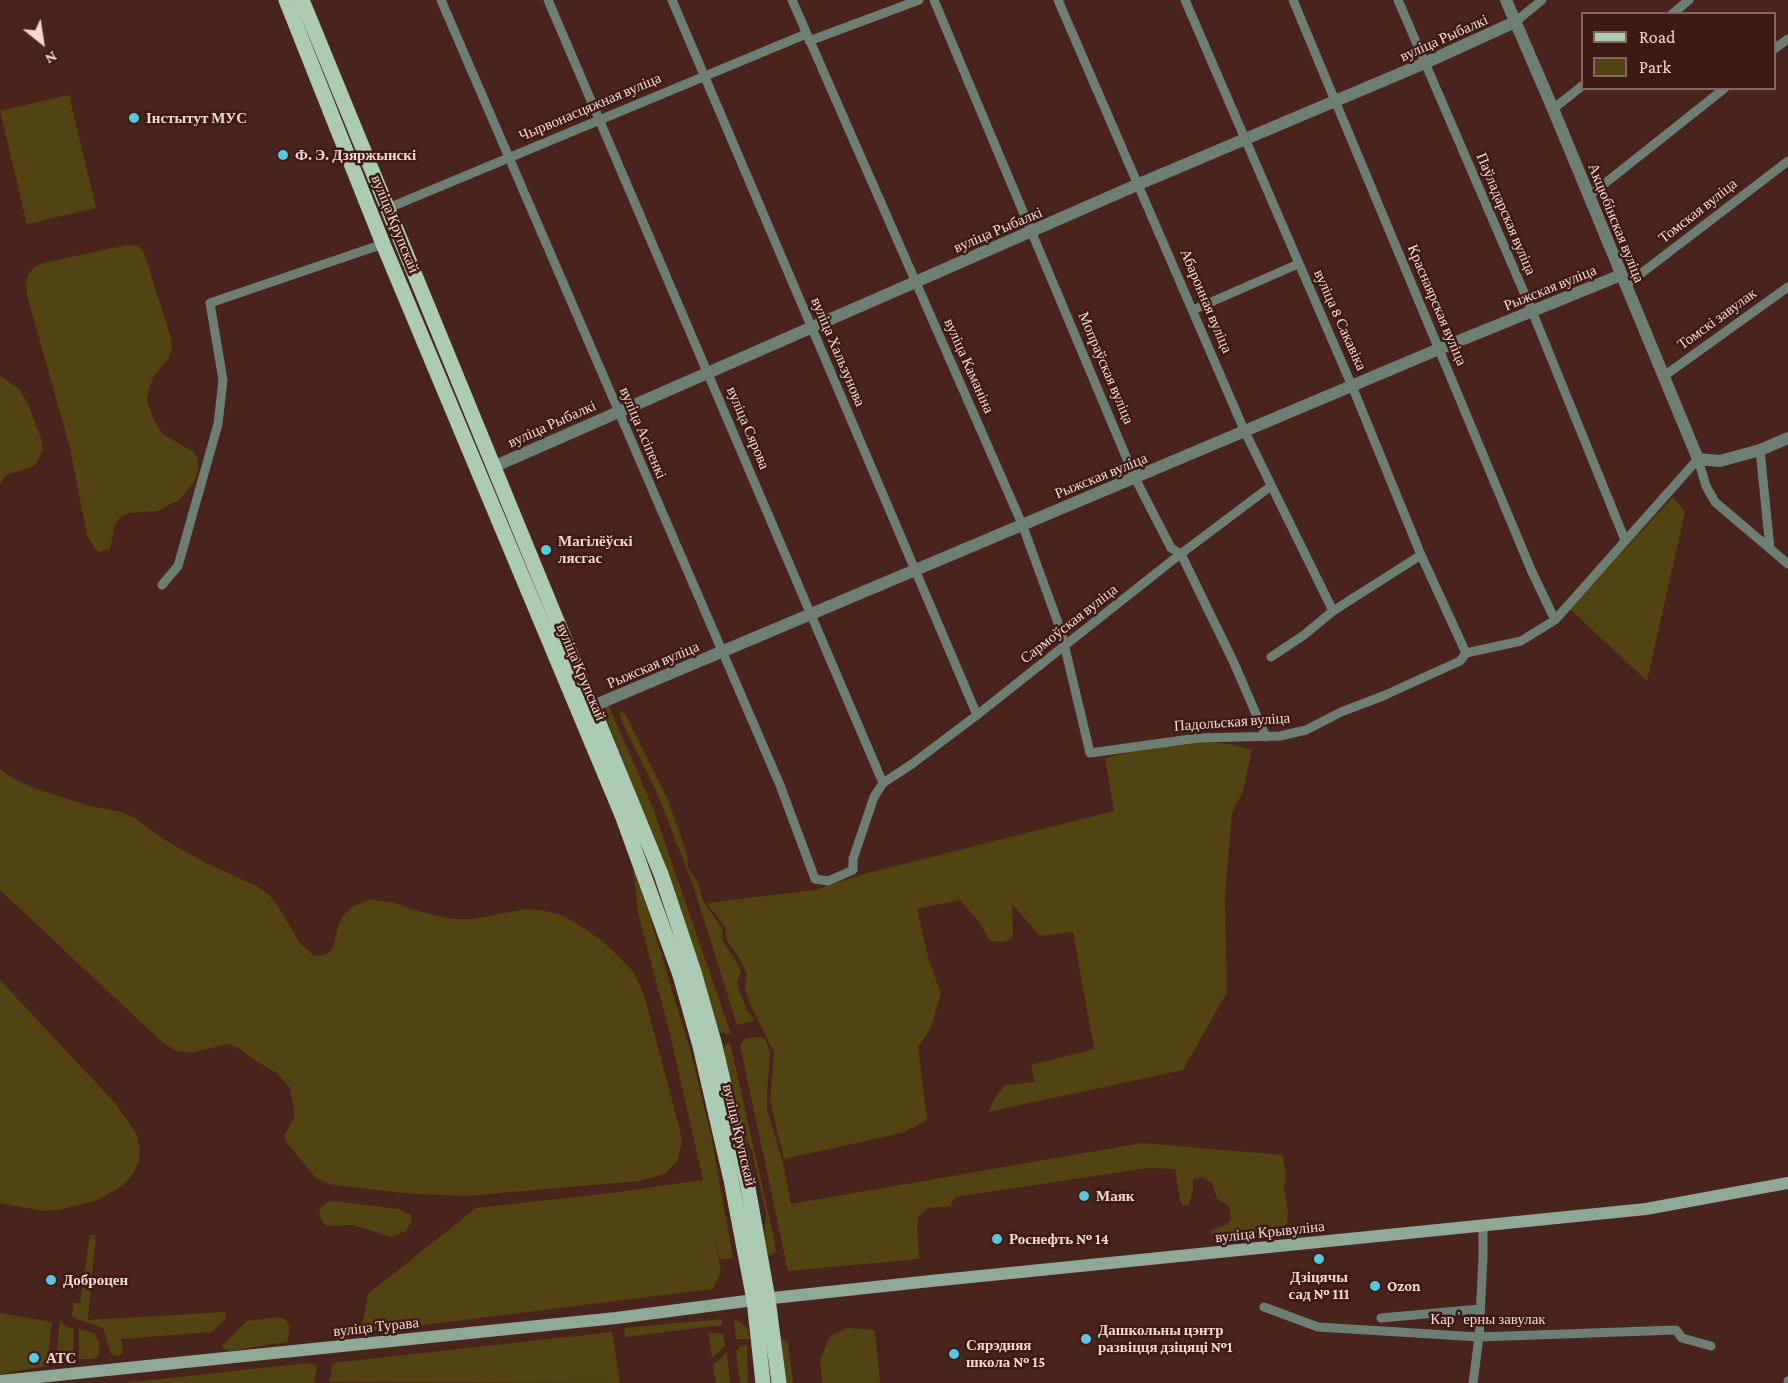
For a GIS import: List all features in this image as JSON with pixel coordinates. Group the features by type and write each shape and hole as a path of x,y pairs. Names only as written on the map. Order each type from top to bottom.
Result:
{"main road":[{"name":"вуліца Крупскай","path":"286,0 383,243 595,750 680,975 700,1046 779,1383"},
{"name":"вуліца Крупскай","path":"302,0 386,209 594,706 661,874 694,972 714,1042 747,1182 761,1300 763,1383"},
{"name":"вуліца Крывуліна","path":"761,1300 1647,1209 1788,1183"},
{"name":"вуліца Турава","path":"0,1381 616,1318 761,1300"}],"street":[{"name":"вуліца Асіпенкі","path":"441,0 780,785 815,879 828,881 853,870 853,859 874,797 883,783"},
{"name":"вуліца Сярова","path":"549,0 883,783"},
{"name":"вуліца Хальзунова","path":"672,0 977,715"},
{"name":"вуліца Каманіна","path":"792,0 1022,524 1062,631 1090,753"},
{"name":"Чырвонасцяжная вуліца","path":"386,209 705,76 808,37 919,0"},
{"name":"Мопраўская вуліца","path":"934,0 1135,478 1171,548 1181,554 1234,663 1266,737"},
{"name":"Абаронная вуліца","path":"1058,0 1245,432 1333,611"},
{"name":"вуліца 8 Сакавіка","path":"1185,0 1352,386 1421,555 1466,653"},
{"name":"Краснаярская вуліца","path":"1293,0 1532,572 1555,620"},
{"name":"Паўладарская вуліца","path":"1398,0 1532,311 1625,540"},
{"name":"Акцюбінская вуліца","path":"1506,0 1698,459"},
{"path":"1515,22 1542,0"},
{"path":"1674,12 1689,0"},
{"name":"вуліца Рыбалкі","path":"493,467 1515,22"},
{"path":"1776,48 1788,39"},
{"path":"1553,109 1581,87"},
{"path":"1589,196 1722,90"},
{"name":"Томская вуліца","path":"1624,280 1788,160"},
{"path":"162,585 178,566 218,424 223,380 210,303 383,243"},
{"path":"1193,310 1298,264"},
{"name":"Рыжская вуліца","path":"594,706 1439,349 1532,311 1624,280"},
{"name":"Томскі завулак","path":"1664,376 1788,288"},
{"path":"1698,459 1720,461 1760,450 1788,438"},
{"path":"1760,450 1770,549"},
{"path":"1466,653 1521,641 1555,620 1698,459"},
{"path":"1698,459 1706,486 1715,502 1788,564"},
{"name":"Сармоўская вуліца","path":"883,783 977,715 1271,486"},
{"path":"1270,657 1304,635 1333,611 1421,555"},
{"name":"Падольская вуліца","path":"1090,753 1198,738 1280,736 1306,730 1341,712 1383,696 1460,661 1466,653"},
{"path":"1473,1383 1479,1337 1484,1258 1483,1225"},
{"name":"Карʼерны завулак","path":"1264,1307 1318,1327 1479,1337 1676,1330 1682,1338 1711,1346"},
{"path":"1381,1318 1480,1309"}],"green space":[{"path":"69,95 96,208 27,224 0,111"},
{"path":"127,245 138,246 144,253 171,338 172,348 169,357 154,376 149,388 147,399 152,416 162,434 194,452 198,460 198,469 195,480 181,499 157,511 128,513 120,517 115,525 110,549 100,552 95,549 87,535 70,448 27,295 26,282 28,274 43,263"},
{"path":"0,376 19,389 27,402 43,449 32,467 6,475 0,484"},
{"path":"1673,497 1685,512 1647,681 1570,609"},
{"path":"608,704 653,808 731,1034 722,1033 717,1028 668,877 606,717 604,707"},
{"path":"619,710 625,714 668,800 687,854 688,868 699,884 703,901 723,930 722,940 741,972 737,982 740,993 747,1010 755,1020 737,1025 693,885 657,793 623,724"},
{"path":"1188,739 1229,744 1252,750 1243,791 1232,813 1225,896 1227,992 1183,1070 988,1112 1005,1085 1035,1082 1031,1065 1094,1049 1073,932 1040,936 1012,904 1013,936 1005,942 990,941 980,923 960,900 917,909 929,961 941,993 931,1028 918,1047 927,1120 902,1133 784,1159 770,1101 774,1052 750,1004 745,989 747,974 739,957 727,941 725,927 707,903 815,890 864,874 1114,811 1105,758"},
{"path":"0,769 33,788 86,805 121,812 135,818 165,840 206,863 257,886 270,896 299,942 313,955 321,956 328,953 333,948 343,916 352,907 370,899 395,903 452,919 473,919 526,909 542,910 563,916 581,926 601,940 634,973 644,995 680,1130 682,1142 677,1161 665,1174 639,1181 466,1196 413,1194 334,1185 315,1177 286,1142 284,1136 294,1118 294,1110 290,1088 277,1073 237,1047 227,1044 191,1053 176,1051 162,1042 0,890"},
{"path":"633,868 691,1053 712,1140 733,1258 720,1260 714,1238 721,1271 713,1289 375,1331 362,1325 368,1294 476,1208 703,1180 670,1034 638,913"},
{"path":"0,980 114,1102 136,1133 140,1149 139,1162 132,1175 123,1185 94,1201 58,1210 42,1211 0,1203"},
{"path":"765,1038 770,1052 767,1109 783,1163 791,1204 1142,1143 1283,1155 1286,1174 1284,1187 1288,1213 1287,1224 1276,1231 1213,1236 1210,1231 1227,1224 1231,1219 1229,1205 1217,1199 1212,1183 1202,1177 1193,1180 1189,1205 1183,1206 1180,1201 1175,1169 1148,1168 955,1197 950,1206 928,1208 919,1216 917,1224 919,1259 788,1271 740,1045 744,1039"},
{"path":"730,1042 773,1234 776,1251 771,1255 768,1254 764,1244 766,1214 752,1151 744,1135 724,1053 724,1047"},
{"path":"333,1201 399,1209 411,1215 412,1220 406,1231 391,1237 353,1225 327,1226 323,1223 319,1213 321,1207"},
{"path":"90,1235 96,1235 88,1320 225,1312 226,1319 212,1332 121,1339 123,1352 119,1356 111,1354 103,1328 74,1318 72,1315 74,1303 80,1303"},
{"path":"0,1313 52,1322 47,1366 0,1374"},
{"path":"278,1317 286,1320 290,1327 287,1342 228,1351 221,1346 247,1321"},
{"path":"722,1319 722,1325 625,1337 624,1328"},
{"path":"60,1320 67,1327 74,1329 73,1359 56,1361"},
{"path":"734,1320 747,1328 750,1339 736,1339"},
{"path":"848,1328 875,1330 880,1383 822,1383 820,1360 830,1336"},
{"path":"79,1329 94,1333 99,1341 99,1355 94,1359 79,1359"},
{"path":"612,1332 620,1383 329,1382 333,1363"},
{"path":"708,1332 723,1334 725,1346 712,1358"},
{"path":"781,1337 788,1343 793,1383 786,1383"},
{"path":"747,1345 748,1383 740,1383 736,1351 740,1346"},
{"path":"727,1352 730,1383 716,1383 713,1365"},
{"path":"308,1363 316,1365 314,1383 124,1383"}],"place":[{"name":"Інстытут МУС","path":"134,118"},
{"name":"Ф. Э. Дзяржынскі","path":"283,155"},
{"name":"Магілёўскі лясгас","path":"546,550"},
{"name":"Маяк","path":"1084,1196"},
{"name":"Роснефть № 14","path":"997,1239"},
{"name":"Дзіцячы сад № 111","path":"1319,1259"},
{"name":"Доброцен","path":"51,1280"},
{"name":"Ozon","path":"1375,1286"},
{"name":"Дашкольны цэнтр развіцця дзіцяці №1","path":"1086,1339"},
{"name":"Сярэдняя школа № 15","path":"954,1354"},
{"name":"АТС","path":"34,1358"}]}
